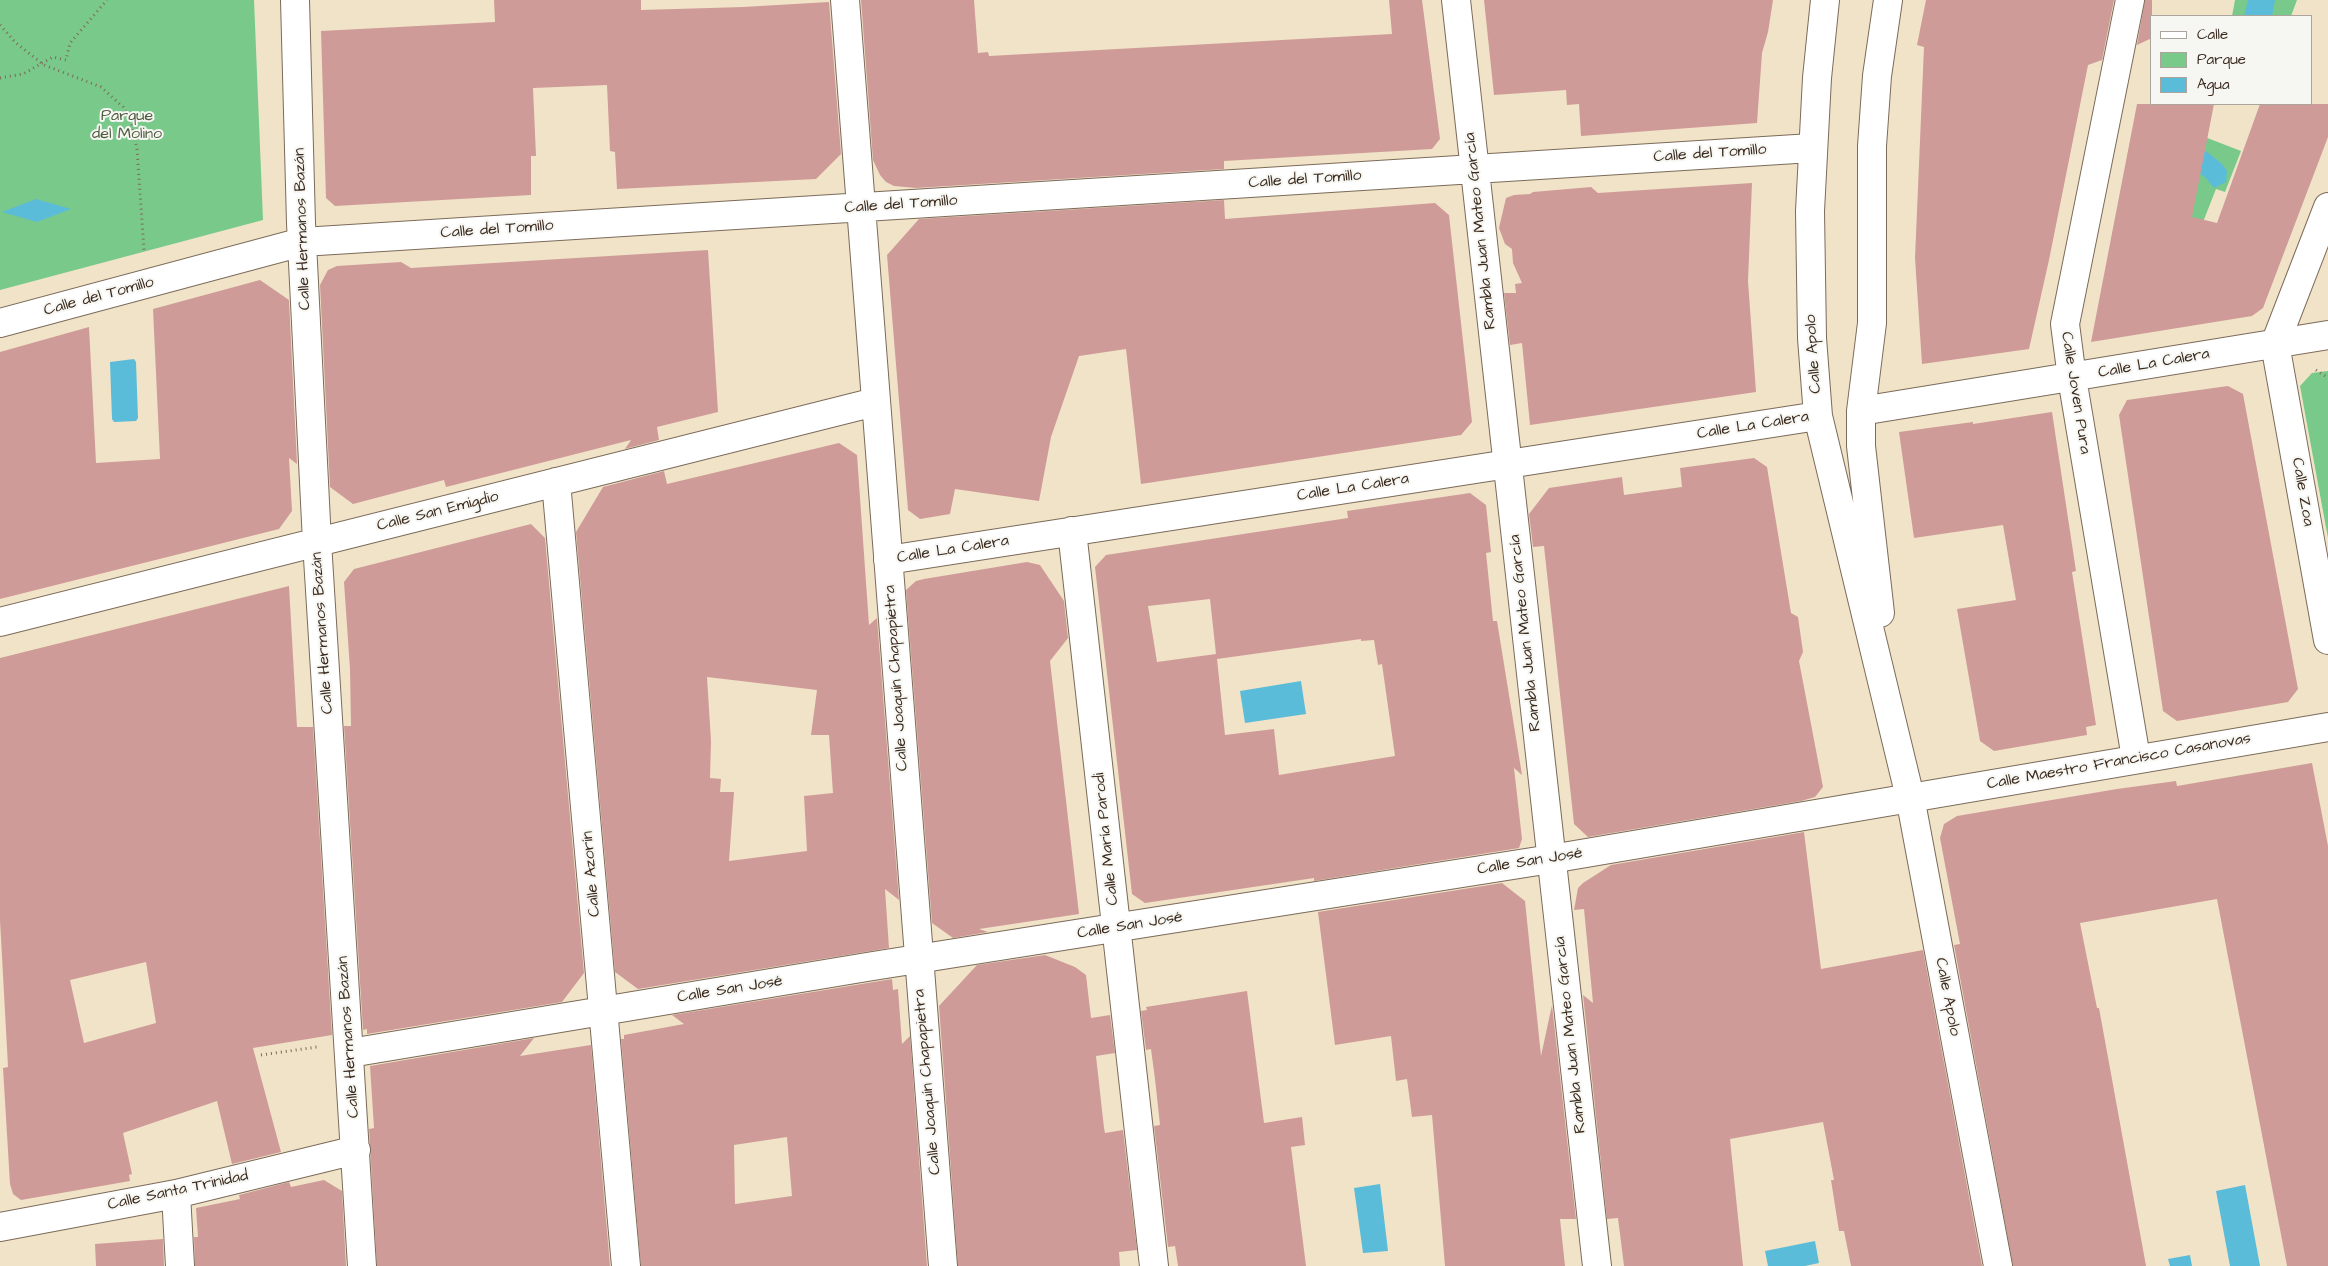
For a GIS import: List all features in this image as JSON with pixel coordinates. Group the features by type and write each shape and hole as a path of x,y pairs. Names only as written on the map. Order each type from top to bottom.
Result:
{"street":[{"name":"Calle Hermanos Bazán","path":"295,0 302,242 318,542 337,1049 356,1150 362,1266"},
{"name":"Calle Joaquín Chapapietra","path":"844,0 943,1266"},
{"name":"Rambla Juan Mateo García","path":"1456,0 1473,169 1508,464 1597,1266"},
{"name":"Calle Apolo","path":"1825,0 1812,148 1810,276 1818,416 1910,797 1998,1266"},
{"name":"Calle Apolo","path":"1888,0 1877,76 1872,146 1872,323 1862,411 1861,446 1893,729"},
{"name":"Calle Joven Pura","path":"2130,0 2065,324 2072,378 2136,758"},
{"name":"Calle del Tomillo","path":"0,323 302,242 1812,148"},
{"path":"2275,344 2328,207"},
{"name":"Calle La Calera","path":"1862,411 2328,335"},
{"name":"Calle Zoa","path":"2275,344 2328,640"},
{"name":"Calle San Emigdio","path":"0,622 875,402"},
{"name":"Calle La Calera","path":"888,560 1818,416"},
{"name":"Calle Azorín","path":"556,482 626,1266"},
{"name":"Calle María Parodi","path":"1072,532 1154,1266"},
{"name":"Calle Maestro Francisco Casanovas","path":"1910,797 2328,727"},
{"name":"Calle San José","path":"337,1049 604,1011 918,959 1551,859 1910,797"},
{"name":"Calle Santa Trinidad","path":"0,1227 176,1194 356,1150"},
{"path":"176,1194 180,1266"}],"path":[{"path":"0,78 23,74 41,62 53,57 66,60 70,43 108,0"},
{"path":"0,25 16,43 41,62 101,87 123,107 132,125 137,149 144,258"},
{"path":"261,1055 337,1049"}],"green space":[{"name":"Parque del Molino","path":"0,0 254,0 263,220 0,290"},
{"path":"2235,0 2297,0 2291,15 2232,15"},
{"path":"2184,129 2241,151 2225,192 2216,189 2203,222 2159,248"},
{"path":"2328,371 2328,538 2300,386 2312,373"}],"water":[{"path":"2248,0 2275,0 2272,15 2244,15"},
{"path":"2196,143 2222,164 2227,171 2226,182 2214,188 2205,177 2184,164"},
{"path":"36,199 71,209 37,222 2,212"},
{"path":"134,359 136,362 138,418 136,421 114,422 112,419 110,362"},
{"path":"1301,681 1306,714 1245,723 1240,691"},
{"path":"1380,1184 1388,1251 1363,1253 1354,1188"},
{"path":"2245,1185 2260,1266 2230,1266 2216,1191"},
{"path":"1815,1241 1819,1263 1805,1266 1768,1266 1765,1251"},
{"path":"2190,1255 2192,1266 2170,1266 2168,1259"}],"building":[{"path":"494,0 641,0 641,10 829,2 841,154 816,179 617,189 615,152 610,151 607,85 533,88 536,156 531,156 531,195 335,206 326,198 321,31 495,22"},
{"path":"861,0 974,0 978,53 988,52 989,56 1392,34 1389,0 1422,0 1440,139 1432,149 1224,161 1224,169 916,188 894,186 886,182 880,175 873,160"},
{"path":"1484,0 1773,0 1768,32 1762,53 1757,123 1581,136 1579,104 1567,105 1566,90 1494,95"},
{"path":"1926,0 2114,0 2102,60 2088,65 2029,349 1922,364 1915,258 1924,47 1917,45"},
{"path":"2145,0 2152,0 2150,39 2137,45"},
{"path":"2137,104 2214,105 2192,217 2217,223 2260,105 2328,104 2328,137 2263,308 2252,316 2091,342"},
{"path":"1752,183 1748,281 1756,392 1530,425 1522,343 1510,345 1504,293 1516,293 1515,284 1522,283 1513,263 1512,249 1505,244 1499,228 1506,198 1533,192 1591,187 1598,193"},
{"path":"1224,200 1225,219 1435,203 1449,215 1472,422 1461,435 1141,484 1126,349 1079,356 1051,437 1039,501 955,489 950,514 920,519 908,510 887,255 919,219"},
{"path":"708,250 718,412 657,427 659,440 625,449 631,440 446,487 444,480 353,504 330,487 320,285 328,270 337,266 401,262 411,268"},
{"path":"260,280 289,300 297,464 289,458 292,511 279,529 0,599 0,352 89,327 96,463 160,459 153,309"},
{"path":"2228,386 2243,394 2298,689 2288,702 2177,721 2163,711 2119,415 2127,400"},
{"path":"2052,412 2076,571 2072,572 2096,725 2086,727 2087,735 1994,751 1980,741 1957,609 2016,600 2003,525 1914,538 1899,432 1973,422 1973,424"},
{"path":"839,443 857,455 869,625 877,618 899,900 885,889 889,948 638,989 615,972 576,532 603,487 664,471 667,484","holes":["707,677 817,690 811,735 829,735 833,793 804,796 807,851 729,861 734,792 720,792 721,779 710,778 711,741"]},
{"path":"1754,458 1767,467 1791,613 1798,617 1803,652 1799,661 1823,787 1815,797 1801,801 1588,837 1574,824 1544,546 1533,547 1529,514 1549,488 1622,477 1624,495 1682,487 1680,468"},
{"path":"1470,493 1486,505 1491,552 1486,553 1493,621 1497,621 1522,775 1514,768 1522,839 1519,848 1314,881 1314,878 1145,903 1132,894 1095,567 1106,555 1348,518 1347,511","holes":["1210,599 1216,654 1157,662 1148,606","1361,639 1361,641 1374,640 1378,665 1382,664 1395,756 1279,775 1274,729 1225,735 1217,659"]},
{"path":"531,524 545,538 584,973 562,1002 367,1034 367,1029 363,1030 344,726 351,726 350,669 344,582 354,569"},
{"path":"1027,562 1040,565 1064,601 1068,638 1050,661 1079,914 979,929 988,932 953,938 932,923 906,590 916,581 924,579"},
{"path":"289,586 297,727 313,727 332,1035 253,1048 281,1152 232,1164 217,1101 123,1133 132,1174 129,1175 130,1181 21,1200 13,1194 10,1184 3,1068 8,1067 0,920 0,658","holes":["146,962 156,1023 84,1043 70,980"]},
{"path":"2312,763 2328,846 2328,1266 2287,1266 2217,899 2080,923 2097,1008 2099,1008 2146,1266 2013,1266 1954,945 1960,944 1940,838 1944,824 1957,816 2117,789 2176,781 2177,786"},
{"path":"1804,832 1821,969 1923,950 1982,1266 1851,1266 1844,1231 1839,1231 1831,1180 1834,1180 1823,1122 1730,1139 1743,1266 1624,1266 1618,1218 1607,1219 1583,995 1593,1003 1584,909 1574,910 1578,888 1611,865"},
{"path":"1502,883 1525,901 1541,1056 1552,1005 1576,1219 1560,1219 1565,1266 1445,1266 1432,1115 1412,1117 1407,1079 1396,1081 1391,1036 1335,1045 1318,912"},
{"path":"1045,955 1075,967 1086,975 1091,1018 1110,1015 1115,1053 1096,1056 1104,1128 1105,1133 1123,1130 1137,1250 1119,1252 1120,1266 958,1266 939,1006 977,965"},
{"path":"892,979 893,990 898,989 902,1044 910,1036 927,1266 641,1266 621,1039 624,1039 624,1035 684,1024 672,1015","holes":["787,1137 792,1196 735,1204 734,1145"]},
{"path":"1247,991 1264,1123 1302,1117 1305,1145 1291,1147 1306,1266 1178,1266 1175,1246 1168,1247 1154,1126 1160,1125 1155,1079 1151,1049 1146,1050 1141,1011 1147,1010 1146,1007"},
{"path":"534,1038 520,1056 591,1045 610,1266 377,1266 369,1129 374,1128 370,1066"},
{"path":"324,1180 342,1191 346,1266 195,1266 194,1237 198,1237 196,1208 240,1199 239,1195 289,1182 291,1187"},
{"path":"163,1239 164,1266 96,1266 95,1244"}]}
